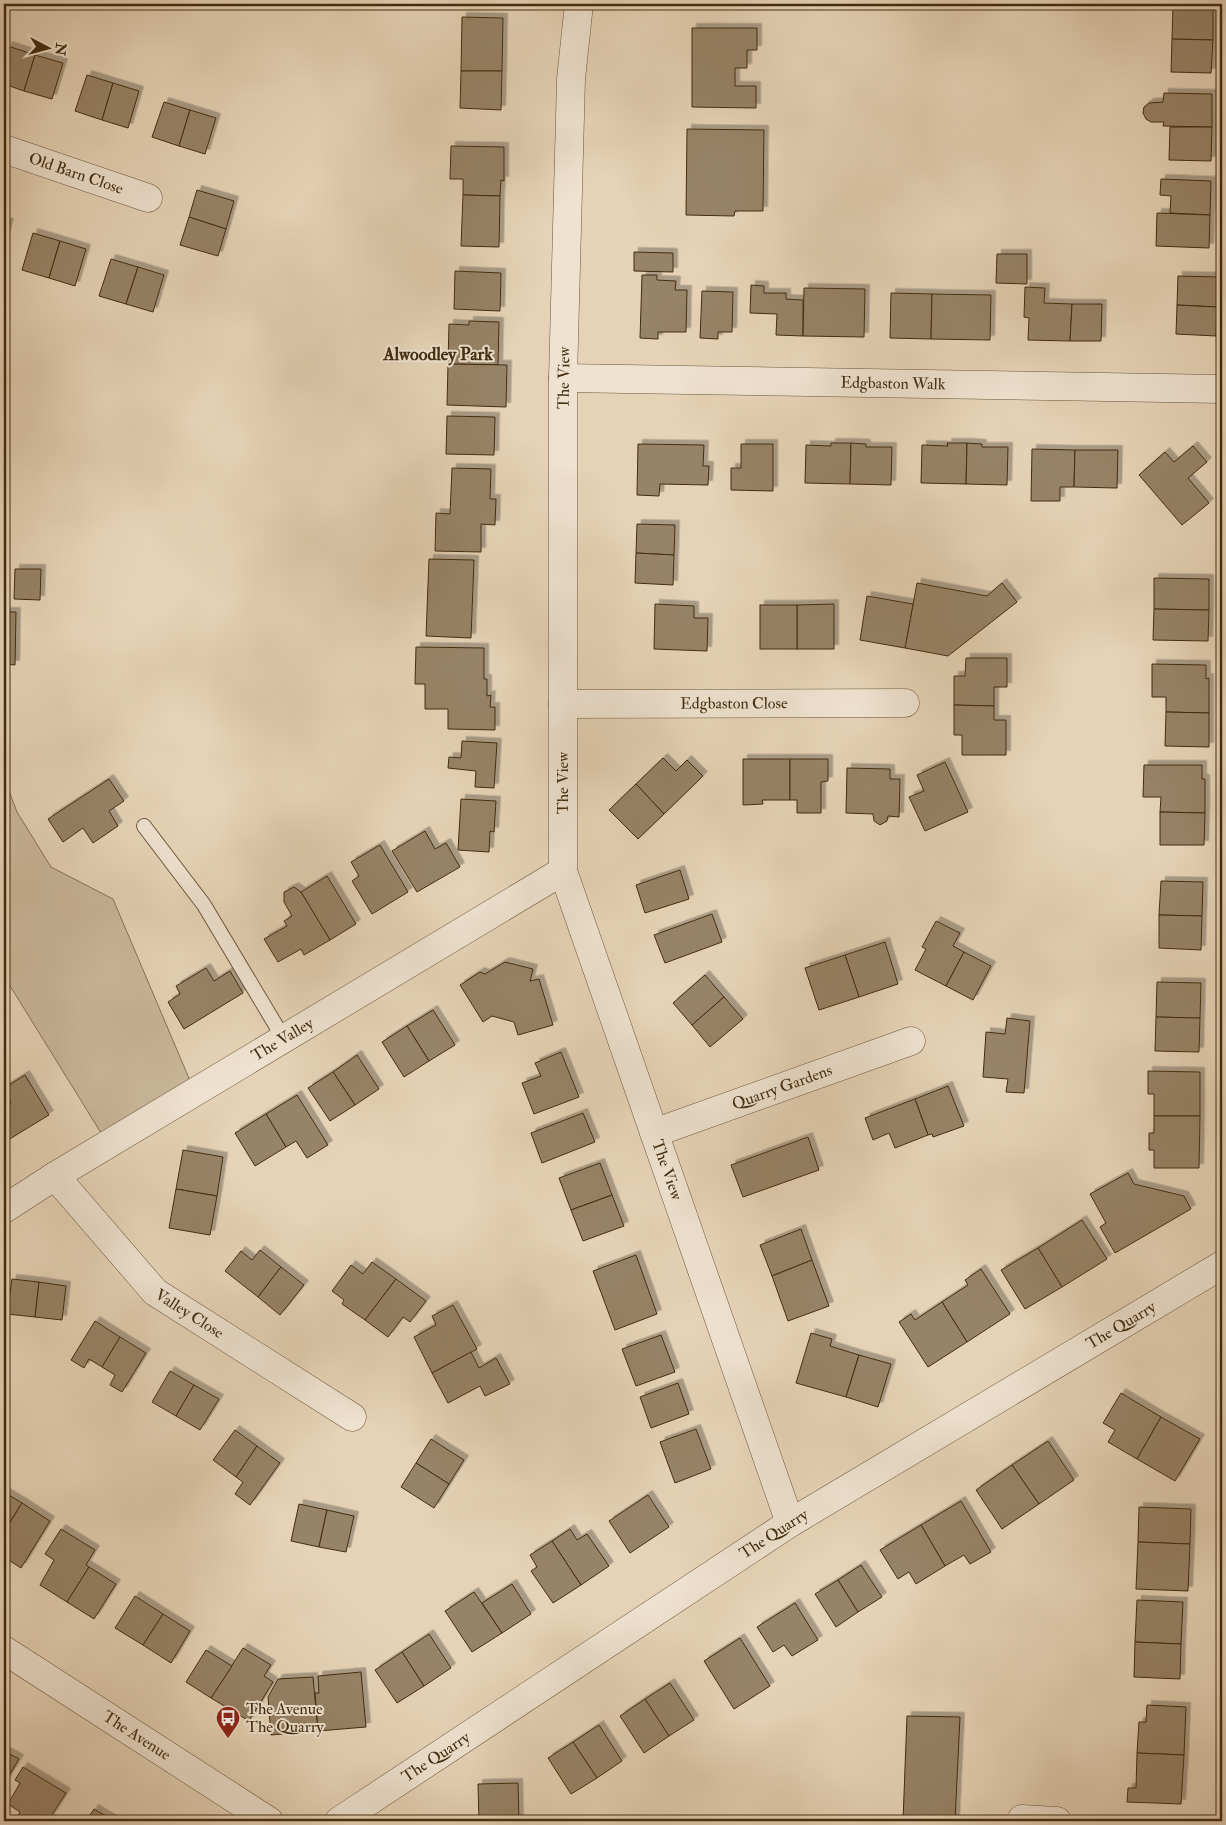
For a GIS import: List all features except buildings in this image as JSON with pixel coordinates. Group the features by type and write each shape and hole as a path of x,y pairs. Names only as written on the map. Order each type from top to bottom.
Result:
{"street":[{"name":"The View","path":"579,4 571,79 563,378 563,872 790,1523"},
{"name":"Old Barn Close","path":"4,149 148,198"},
{"name":"Edgbaston Walk","path":"563,378 1222,389"},
{"name":"Edgbaston Close","path":"563,704 905,703"},
{"name":"The Valley","path":"4,1209 55,1176 563,872"},
{"name":"Quarry Gardens","path":"654,1133 911,1041"},
{"name":"Valley Close","path":"55,1176 156,1292 352,1417"},
{"name":"The Quarry","path":"339,1821 790,1523 1222,1265"},
{"name":"The Avenue","path":"4,1650 269,1821"},
{"path":"1022,1821 1022,1819 1057,1821"}],"lane":[{"path":"144,826 204,905 284,1039"}],"shaded area":[{"path":"4,778 17,812 51,867 113,899 191,1083 101,1133 4,976"}],"place":[{"name":"The Avenue The Quarry","path":"228,1739"}],"district":[{"name":"Alwoodley Park","path":"438,354"}]}
